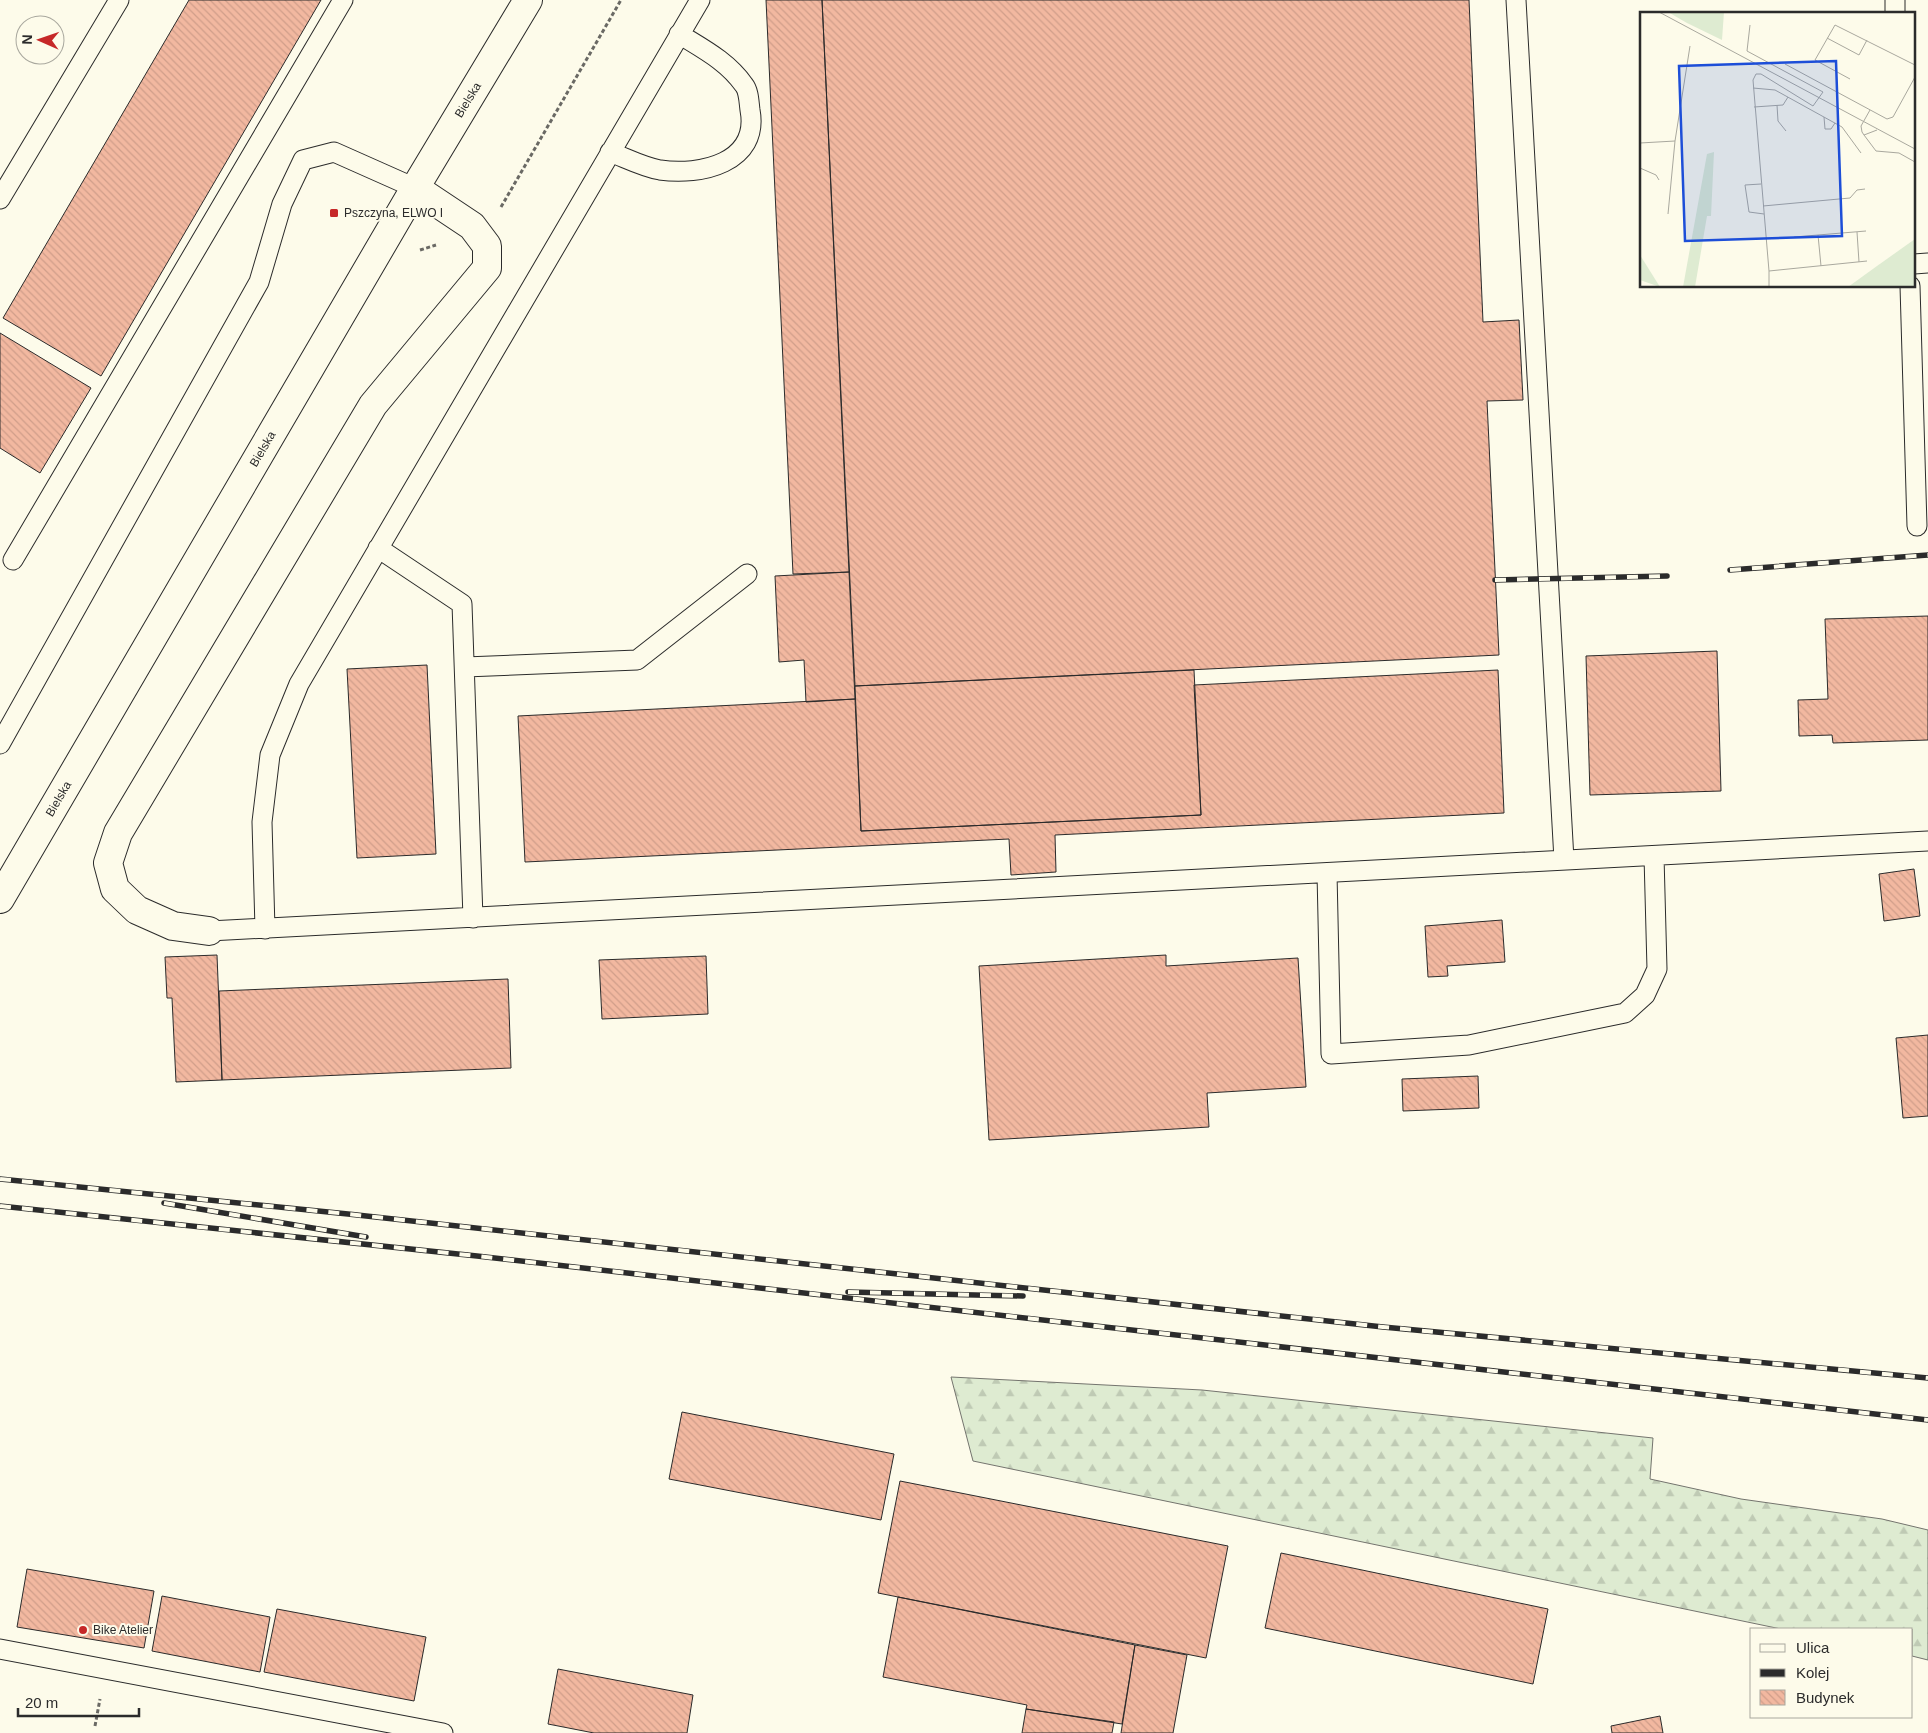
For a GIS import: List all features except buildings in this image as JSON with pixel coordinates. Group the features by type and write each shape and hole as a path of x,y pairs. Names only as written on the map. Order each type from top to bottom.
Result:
{"main road":[{"name":"Bielska","path":"0,900 414,188 528,0"},
{"path":"209,930 173,926 137,910 115,889 108,863 118,833 373,405 486,268 487,246 472,226 414,188"}],"lane":[{"path":"0,199 119,0"},
{"path":"13,560 344,0"},
{"path":"265,929 262,822 270,755 299,684 700,0"},
{"path":"1516,0 1564,860"},
{"path":"610,152 658,170 693,172 723,164 745,146 752,120 746,86 724,61 679,34"},
{"path":"0,744 259,282 282,204 303,160 334,152 414,188"},
{"path":"1910,288 1921,392 1917,526"},
{"path":"378,548 462,604 473,918"},
{"path":"464,667 637,660 747,574"},
{"path":"209,930 265,929 1928,841"},
{"path":"1327,873 1331,1054 1469,1044 1625,1013 1645,996 1657,969 1654,856"},
{"path":"0,1649 443,1733"}],"path":[{"path":"415,251 478,233 498,212 621,0"}],"green space":[{"path":"951,1377 1202,1390 1653,1438 1650,1479 1741,1499 1882,1519 1928,1530 1928,1660 1913,1656 1913,1628 1776,1628 973,1461"}],"railway":[{"path":"1730,570 1928,555"},
{"path":"1495,580 1667,576"},
{"path":"0,1179 348,1214 1383,1327 1928,1378"},
{"path":"164,1203 366,1237"},
{"path":"0,1206 477,1256 1928,1420"},
{"path":"848,1292 1023,1296"}],"place":[{"name":"Pszczyna, ELWO I","path":"334,213"},
{"name":"Bike Atelier","path":"83,1630"}]}
